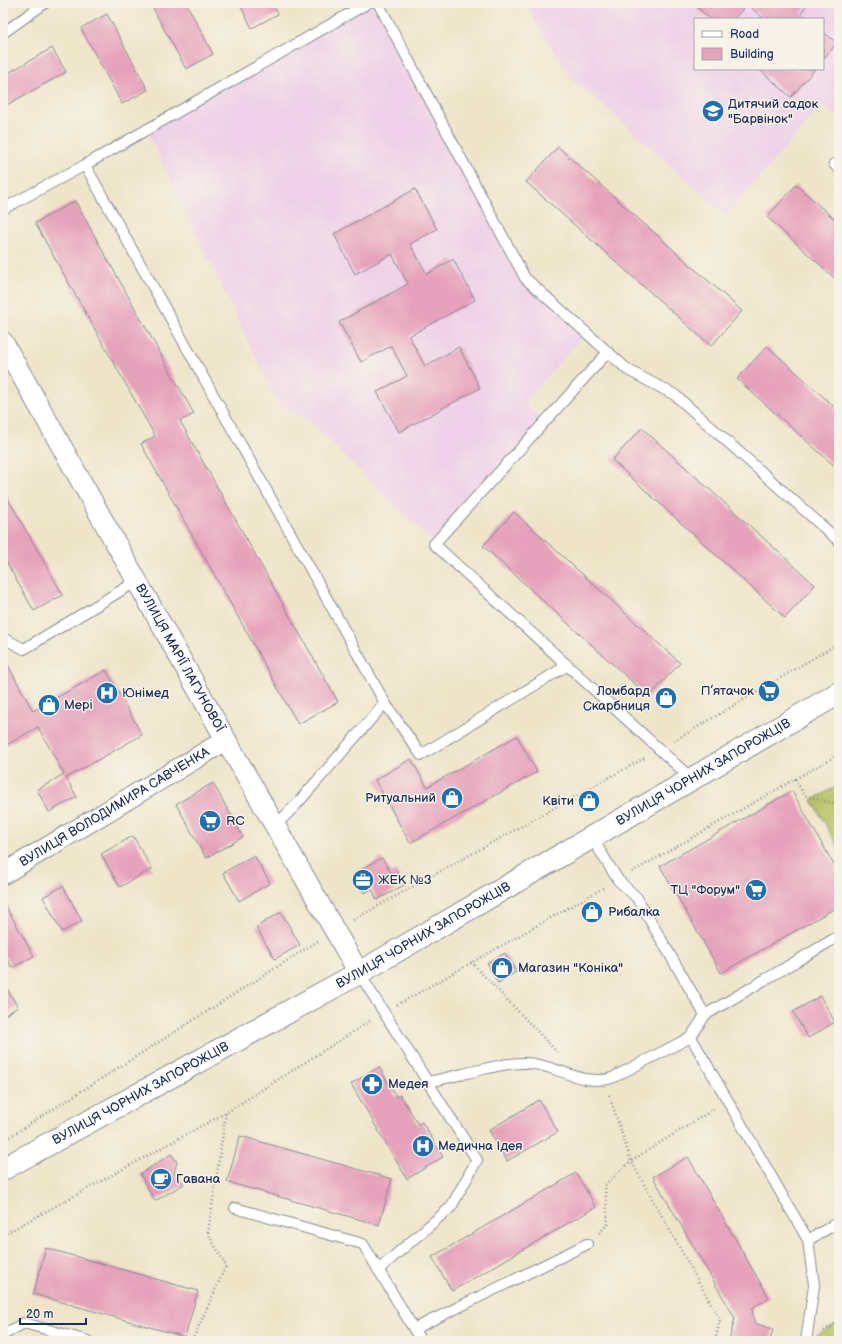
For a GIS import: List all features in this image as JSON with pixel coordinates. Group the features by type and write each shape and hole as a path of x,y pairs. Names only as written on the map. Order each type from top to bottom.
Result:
{"street":[{"name":"ВУЛИЦЯ МАРІЇ ЛАГУНОВОЇ","path":"3,342 226,740 359,973"},
{"name":"ВУЛИЦЯ ЧОРНИХ ЗАПОРОЖЦІВ","path":"3,1169 359,973 839,693"},
{"name":"ВУЛИЦЯ ВОЛОДИМИРА САВЧЕНКА","path":"3,874 226,740"}],"lane":[{"path":"3,33 45,3"},
{"path":"3,209 85,165 368,3"},
{"path":"378,3 525,278 628,370 675,395 839,541"},
{"path":"85,165 386,703 421,755 568,665"},
{"path":"608,352 434,544 692,779"},
{"path":"3,638 24,649 136,580"},
{"path":"275,826 296,805 386,703"},
{"path":"592,838 618,880 637,898 705,1015"},
{"path":"428,1082 508,1063 537,1064 582,1078 597,1081 604,1080 628,1071 691,1037 705,1015 839,936"},
{"path":"359,973 477,1160 451,1207 378,1270"},
{"path":"691,1037 808,1240 814,1285 806,1341"},
{"path":"236,1208 363,1244 421,1341"},
{"path":"808,1240 839,1222"},
{"path":"414,1329 587,1244"},
{"path":"3,1335 24,1323 88,1341"}],"path":[{"path":"3,1141 335,930 659,750 839,643"},
{"path":"3,1235 226,1112 384,1012 839,754"},
{"path":"795,780 804,795 839,805"},
{"path":"471,962 582,1078"},
{"path":"604,1080 631,1161 720,1320 715,1341"},
{"path":"587,1244 608,1224 605,1184 631,1161 728,1101"},
{"path":"192,1341 226,1266 208,1233 226,1112"}],"shaded area":[{"path":"368,3 378,3 525,278 586,332 525,403 544,422 434,544 305,417 280,407 146,130"},
{"name":"Дитячий садок \"Барвінок\"","path":"524,3 839,3 838,118 823,105 726,215 570,76"}],"green space":[{"path":"839,785 839,849 812,800"},
{"path":"839,1322 839,1341 808,1341"}],"building":[{"path":"150,3 186,3 213,54 186,69"},
{"path":"239,3 272,3 278,14 252,28"},
{"path":"692,3 809,3 801,13 807,18 763,18 747,4 735,18 709,18"},
{"path":"107,14 148,90 122,104 81,28"},
{"path":"824,33 837,43 824,58"},
{"path":"52,48 66,72 3,107 3,76"},
{"path":"760,70 814,70 791,97"},
{"path":"558,147 742,311 711,346 526,182"},
{"path":"796,185 839,223 839,282 767,217"},
{"path":"415,189 437,229 410,244 427,274 453,259 475,300 409,336 425,366 459,347 480,388 399,432 377,392 407,376 391,346 361,362 339,322 408,284 392,254 355,274 334,234"},
{"path":"75,201 194,414 180,421 338,702 298,724 141,444 155,436 35,223"},
{"path":"767,346 839,411 839,470 737,379"},
{"path":"642,428 815,585 785,618 612,460"},
{"path":"3,490 63,595 34,611 3,556"},
{"path":"514,512 680,663 649,697 483,546"},
{"path":"5,660 33,711 106,670 142,735 66,778 77,797 49,812 37,790 64,774 38,727 3,747 3,661"},
{"path":"517,736 537,772 410,843 375,780 411,759 427,787"},
{"name":"RC","path":"213,783 243,837 206,858 176,804"},
{"name":"ТЦ \"Форум\"","path":"792,791 839,874 839,906 721,973 660,866"},
{"path":"133,836 152,869 120,887 101,854"},
{"path":"254,855 270,883 239,901 223,873"},
{"path":"382,858 391,873 396,871 404,885 377,900 372,889 364,893 353,874"},
{"path":"63,886 82,921 62,932 43,897"},
{"path":"5,905 34,956 12,968 3,951 3,907"},
{"path":"281,912 300,945 275,959 256,927"},
{"name":"Магазин \"Коніка\"","path":"505,953 516,972 498,983 487,963"},
{"path":"3,983 18,1007 3,1016"},
{"path":"820,996 835,1022 808,1038 793,1012"},
{"path":"379,1067 396,1097 400,1095 418,1124 422,1122 443,1157 407,1179 351,1084"},
{"path":"539,1100 558,1132 507,1161 489,1130"},
{"path":"240,1136 392,1179 379,1225 227,1182"},
{"name":"Гавана","path":"171,1154 177,1162 174,1173 184,1184 155,1201 140,1174"},
{"path":"688,1157 769,1298 752,1308 754,1323 773,1329 770,1341 729,1341 735,1318 653,1177"},
{"path":"576,1173 596,1207 452,1291 432,1257"},
{"path":"46,1248 198,1291 185,1337 33,1294"}],"place":[{"name":"Дитячий садок \"Барвінок\"","path":"713,111"},
{"name":"П’ятачок","path":"769,691"},
{"name":"Юнімед","path":"107,693"},
{"name":"Ломбард Скарбниця","path":"666,698"},
{"name":"Мері","path":"49,705"},
{"name":"Ритуальний","path":"452,798"},
{"name":"Квіти","path":"589,801"},
{"name":"RC","path":"210,821"},
{"name":"ЖЕК №3","path":"363,880"},
{"name":"ТЦ \"Форум\"","path":"756,890"},
{"name":"Рибалка","path":"592,912"},
{"name":"Магазин \"Коніка\"","path":"502,968"},
{"name":"Медея","path":"372,1084"},
{"name":"Медична Ідея","path":"423,1146"},
{"name":"Гавана","path":"161,1179"}]}
